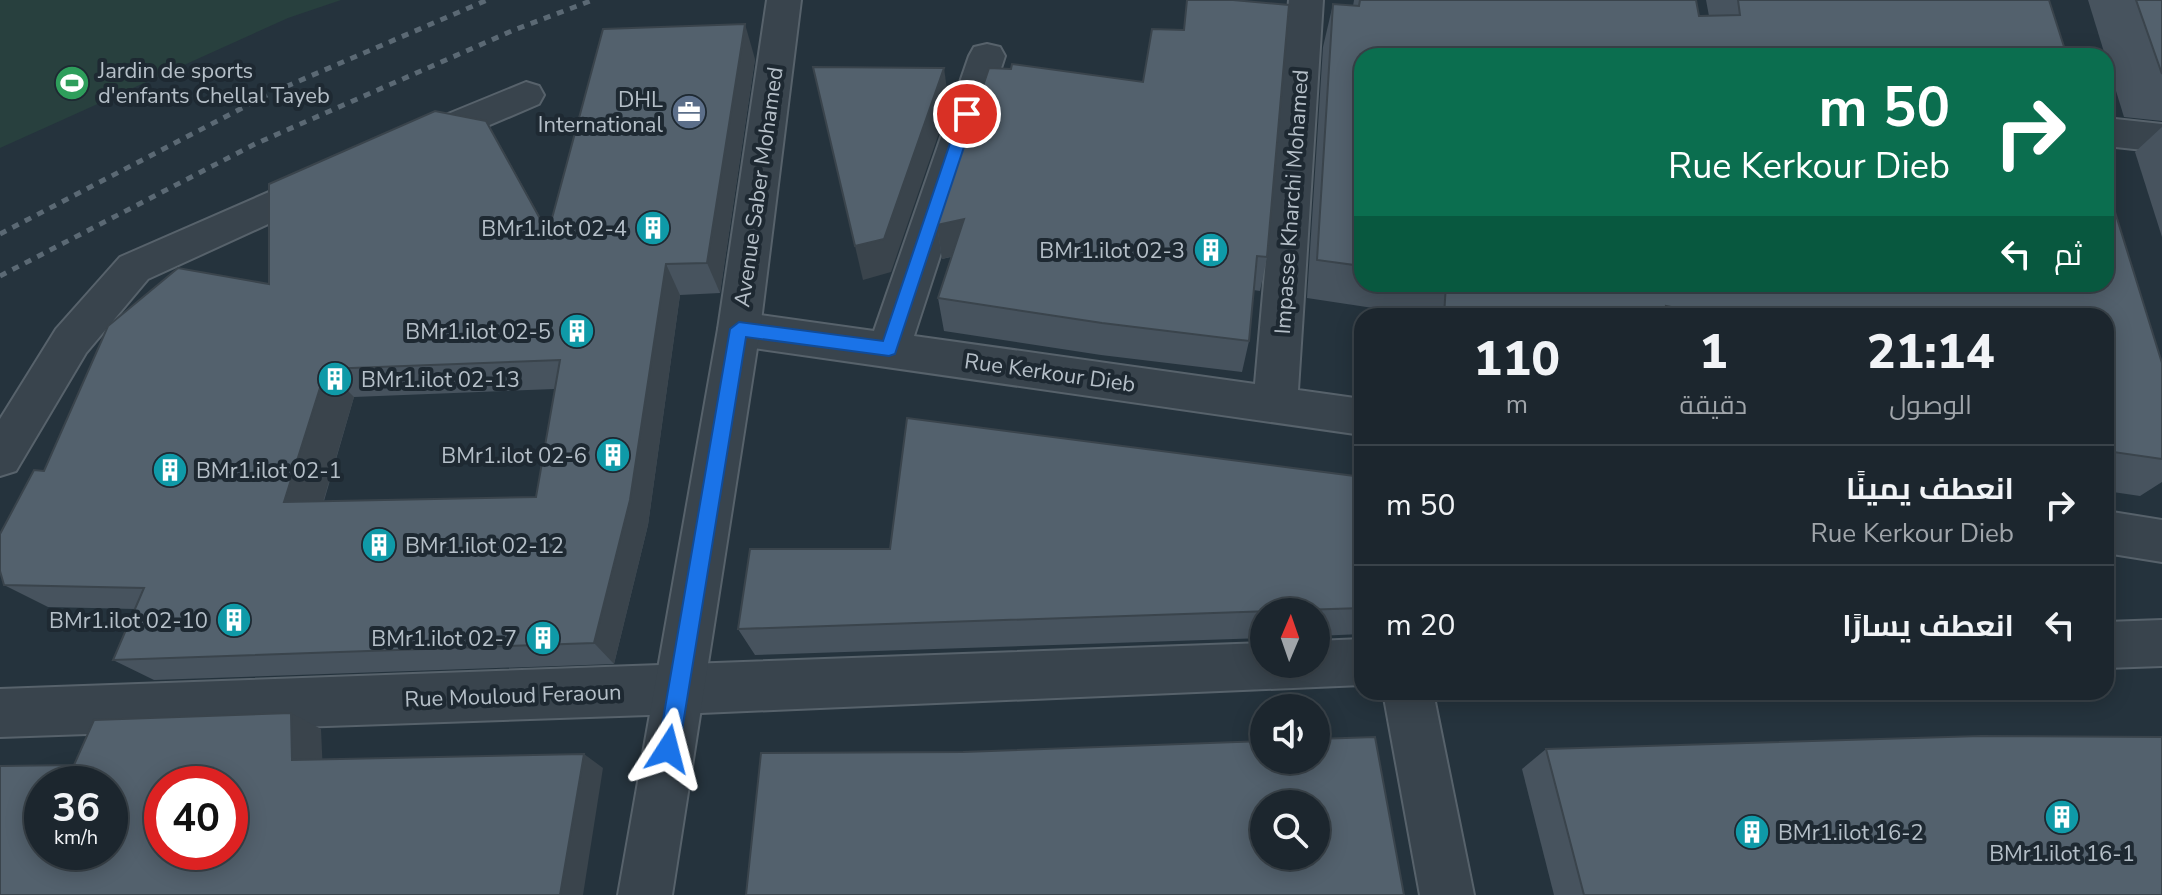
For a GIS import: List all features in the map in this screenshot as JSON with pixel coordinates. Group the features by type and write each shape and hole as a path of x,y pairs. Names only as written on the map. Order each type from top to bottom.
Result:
{"street":[{"name":"Avenue Saber Mohamed","path":"645,895 739,329 784,0"},
{"name":"Impasse Kharchi Mohamed","path":"1275,405 1306,0"},
{"path":"889,349 987,56"},
{"path":"0,457 71,341 134,268 526,95"},
{"path":"2114,133 2162,138"},
{"name":"Rue Kerkour Dieb","path":"739,329 1354,416"},
{"path":"2114,533 2162,541"},
{"path":"2114,645 2162,643"},
{"name":"Rue Mouloud Feraoun","path":"1330,663 1354,662"},
{"name":"Rue Mouloud Feraoun","path":"0,713 1250,667"},
{"path":"1410,700 1447,895"}],"green space":[{"name":"Jardin de sports d'enfants Chellal Tayeb","path":"0,0 341,0 288,18 0,148"}],"building":[{"path":"1187,0 1289,5 1267,257 1257,256 1249,341 938,298 964,219 937,225 989,68 1011,69 1012,64 1143,82 1152,29 1184,30"},
{"path":"1360,0 1696,0 1699,16 1740,15 1738,0 2049,0 2064,48 1354,48 1354,265 1317,260 1333,4 1359,6"},
{"path":"2136,0 2162,0 2162,74"},
{"path":"745,24 707,263 666,264 630,500 594,643 113,660 144,588 4,585 0,571 0,534 34,470 44,471 108,326 178,268 269,284 269,184 435,111 486,121 548,233 603,29","holes":["560,360 536,497 284,502 326,369"]},
{"path":"813,67 944,68 884,239 855,246"},
{"path":"2114,209 2162,363 2162,459 2114,452 2114,308 1444,308 1446,292 2114,292"},
{"path":"907,418 1354,476 1354,608 1330,609 1330,598 1250,598 1250,612 738,629 750,549 890,549"},
{"path":"291,713 292,760 584,754 560,895 0,895 0,766 74,765 94,720"},
{"path":"1981,736 2162,737 2162,895 1584,895 1546,749"},
{"path":"1375,737 1404,895 746,895 761,753 963,752 1250,742 1250,774 1330,774 1330,739"}],"railway":[{"path":"0,234 271,93 487,0"},
{"path":"0,276 255,144 514,30 593,0"}],"place":[{"name":"Jardin de sports d'enfants Chellal Tayeb","path":"72,83"},
{"name":"DHL International","path":"689,112"},
{"name":"BMr1.ilot 02-4","path":"653,228"},
{"name":"BMr1.ilot 02-3","path":"1211,250"},
{"name":"BMr1.ilot 02-5","path":"577,331"},
{"name":"BMr1.ilot 02-13","path":"335,379"},
{"name":"BMr1.ilot 02-6","path":"613,455"},
{"name":"BMr1.ilot 02-1","path":"170,470"},
{"name":"BMr1.ilot 02-12","path":"379,545"},
{"name":"BMr1.ilot 02-10","path":"234,620"},
{"name":"BMr1.ilot 02-7","path":"543,638"},
{"name":"BMr1.ilot 16-1","path":"2062,817"},
{"name":"BMr1.ilot 16-2","path":"1752,832"}],"route":[{"path":"668,749 739,329 889,349 967,114"}]}
